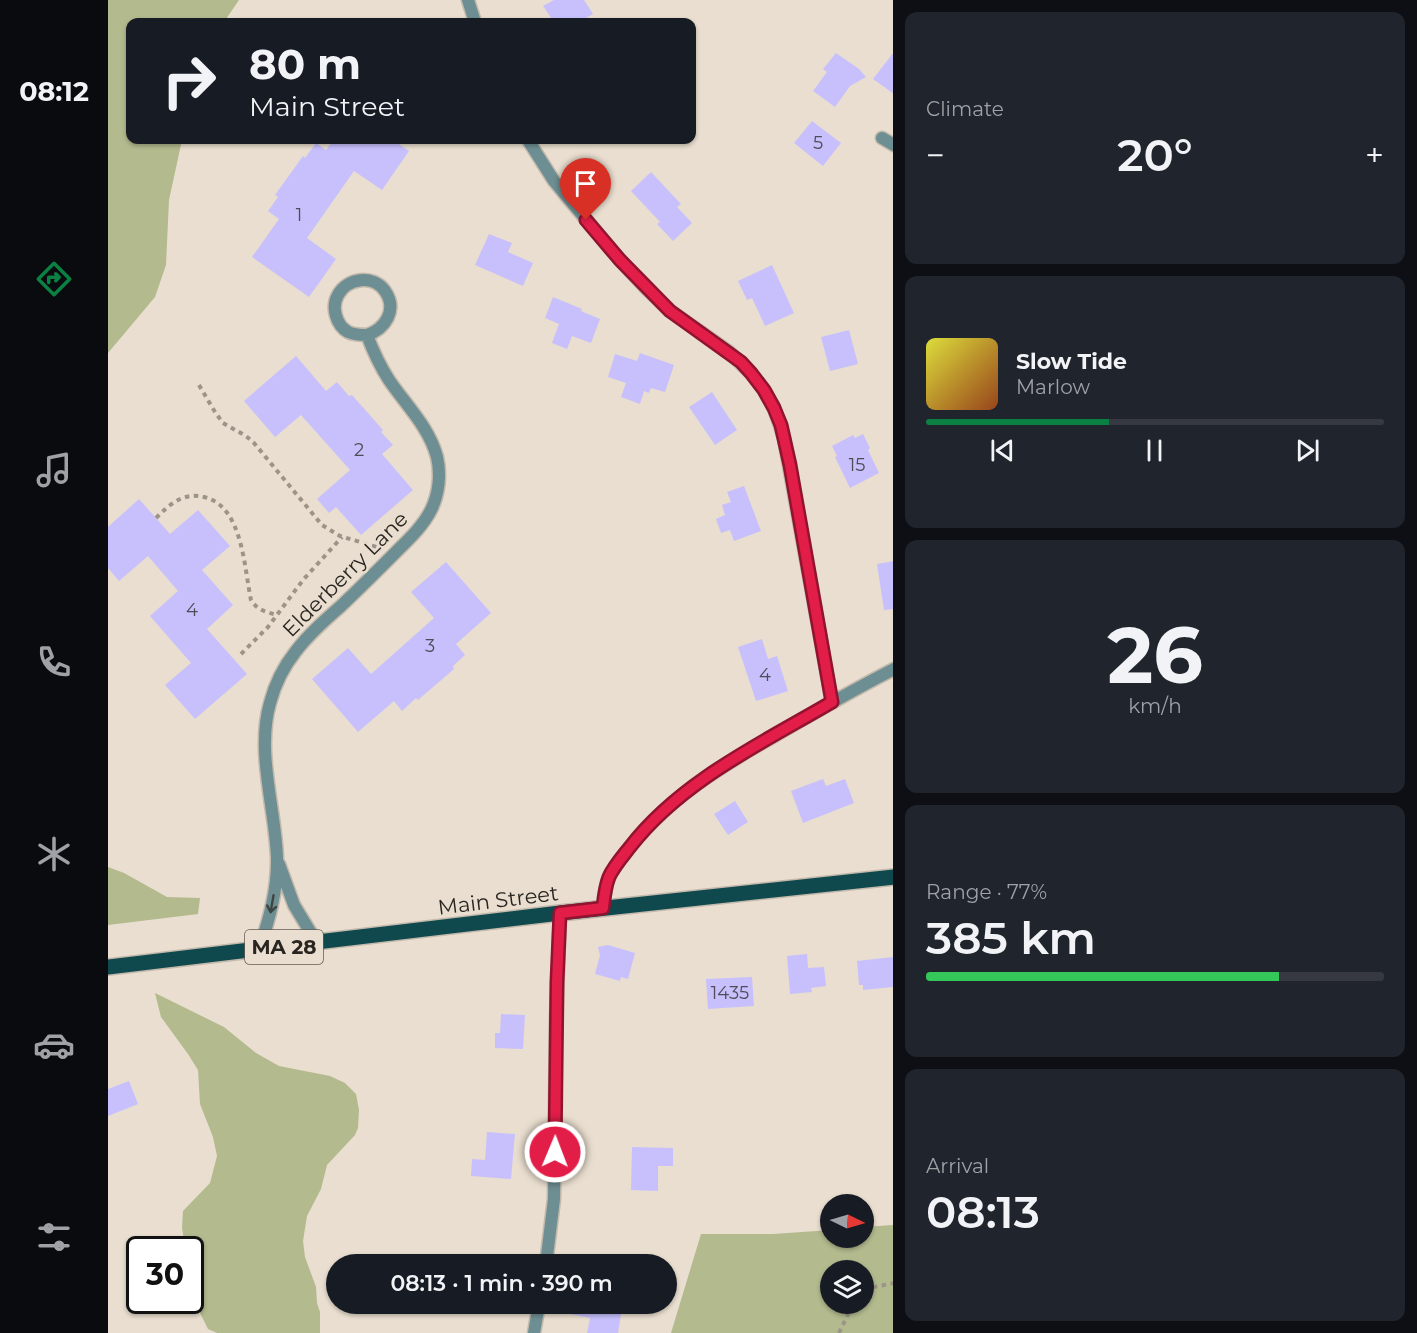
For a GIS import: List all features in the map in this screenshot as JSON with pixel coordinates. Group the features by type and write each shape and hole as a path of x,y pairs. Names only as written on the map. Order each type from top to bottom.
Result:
{"main road":[{"name":"Main Street","path":"108,968 603,908 893,877"}],"street":[{"path":"468,0 474,18"},
{"path":"882,138 893,144"},
{"path":"531,144 554,181 628,269 670,311 741,362 764,390 774,408 784,438 832,702"},
{"path":"364,279 376,283 385,291 390,303 389,316 383,327 367,335 356,335 346,330 338,321 335,312 336,299 341,290 353,281 364,279"},
{"name":"Elderberry Lane","path":"259,950 272,908 277,857 265,747 266,719 273,692 285,666 310,634 423,524 431,510 438,489 439,467 435,451 419,420 375,357 367,335"},
{"path":"603,908 609,877 625,853 647,826 680,797 710,774 832,702 893,670"},
{"name":"Elderberry Lane","path":"277,857 294,905 317,943"},
{"path":"547,1254 554,1190 560,913"},
{"path":"534,1333 537,1314"}],"path":[{"path":"199,385 223,423 246,436 254,444 322,525 342,537 373,545 392,556"},
{"path":"156,518 184,496 201,496 217,502 231,519 239,539 253,603 262,611 277,615"},
{"path":"241,654 262,633 303,580 342,537"},
{"path":"874,1287 893,1283"},
{"path":"839,1333 848,1314"}],"green space":[{"path":"108,0 239,0 227,18 126,18 126,144 181,144 169,200 166,265 155,297 108,353"},
{"path":"108,867 124,873 167,897 200,898 198,914 108,925"},
{"path":"155,993 224,1027 256,1053 279,1066 330,1076 345,1083 356,1094 359,1110 358,1128 355,1135 327,1165 321,1189 307,1216 303,1241 305,1257 316,1287 320,1312 320,1333 217,1333 208,1329 200,1314 204,1314 204,1236 183,1236 182,1228 183,1211 210,1183 217,1156 213,1137 200,1104 198,1070 161,1017"},
{"path":"893,1225 893,1333 671,1333 701,1234 773,1234 820,1231 820,1248 874,1248 874,1226"}],"building":[{"path":"554,0 584,0 593,14 586,18 551,18 543,6"},
{"path":"836,53 859,69 866,77 850,86 835,107 813,91 827,72 823,69"},
{"path":"893,53 893,93 873,79"},
{"path":"812,121 841,143 823,166 794,143"},
{"path":"315,144 326,150 330,144 399,144 409,151 382,190 354,171 307,238 336,259 309,297 252,257 279,219 268,211 278,197 275,195 303,156 305,158"},
{"path":"651,172 681,204 677,207 692,223 673,241 657,224 660,222 631,191"},
{"path":"489,234 512,243 508,252 533,263 523,286 475,265"},
{"path":"772,265 794,313 765,326 752,298 747,300 738,281"},
{"path":"553,297 600,319 591,343 572,336 567,349 552,343 559,324 545,318"},
{"path":"849,330 858,364 830,371 821,337"},
{"path":"640,353 674,365 665,392 651,388 649,393 644,391 640,404 621,397 626,383 608,377 615,354 637,361"},
{"path":"296,356 326,391 337,382 349,396 352,395 383,430 381,432 393,445 382,454 413,490 361,535 336,507 329,513 317,499 350,470 301,415 275,437 244,401"},
{"path":"712,392 737,430 715,445 689,407"},
{"path":"863,434 879,473 850,488 832,446 853,435 855,438"},
{"path":"744,486 761,531 734,541 730,530 721,533 716,519 725,515 722,505 731,502 727,492"},
{"path":"139,499 170,534 198,510 230,546 202,570 233,605 207,629 247,674 195,719 165,685 191,663 150,616 178,591 148,556 119,581 108,568 108,527"},
{"path":"893,561 893,609 884,610 877,564"},
{"path":"446,562 491,613 456,644 465,655 453,666 454,669 402,711 394,701 358,732 312,679 348,648 371,674 434,618 411,592"},
{"path":"762,639 768,659 777,656 788,691 756,701 738,647"},
{"path":"823,779 826,786 845,779 854,803 803,823 791,791"},
{"path":"735,801 748,822 728,835 714,814"},
{"path":"608,945 635,953 628,979 621,977 620,981 595,974 600,955 598,947"},
{"path":"807,954 808,968 824,967 826,986 811,988 812,992 790,994 787,956"},
{"path":"893,957 893,987 863,990 863,985 859,985 857,961"},
{"path":"752,977 754,1006 708,1009 706,979"},
{"path":"501,1014 525,1015 523,1049 495,1048 495,1033 500,1033"},
{"path":"129,1081 138,1104 108,1116 108,1089"},
{"path":"487,1132 515,1134 511,1179 471,1176 472,1159 485,1160"},
{"path":"632,1147 673,1148 673,1166 658,1166 658,1191 631,1190"},
{"path":"571,1314 621,1314 618,1333 587,1333 590,1318"}],"route":[{"path":"555,1152 560,913 603,908 609,877 647,826 710,774 832,702 790,465 781,425 774,408 764,390 741,362 670,311 644,286 586,220"}]}
